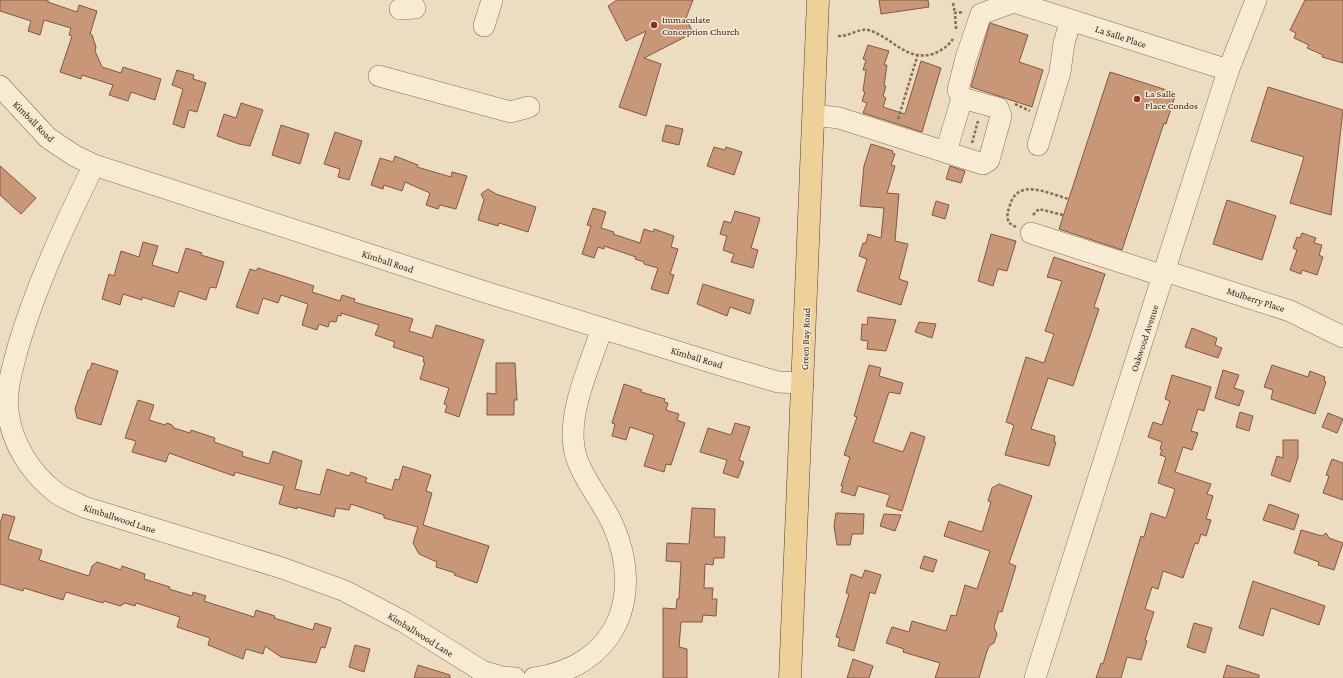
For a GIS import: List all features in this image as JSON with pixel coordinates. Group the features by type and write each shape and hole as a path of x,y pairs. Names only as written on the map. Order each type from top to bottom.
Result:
{"main road":[{"name":"Green Bay Road","path":"790,678 818,0"}],"street":[{"path":"484,26 492,0"},
{"name":"Oakwood Avenue","path":"1035,678 1165,273 1228,70 1256,0"},
{"path":"946,152 962,98 958,90 966,58 981,14 1014,1"},
{"name":"La Salle Place","path":"1014,1 1228,70"},
{"path":"1038,145 1060,72 1064,43 1071,20"},
{"path":"379,76 510,112 529,107"},
{"name":"Kimball Road","path":"0,86 48,138 75,156 94,165 482,291 602,328 778,382 803,383"},
{"path":"814,115 839,118 983,164 989,160 1001,116 998,108 962,98"},
{"name":"Kimballwood Lane","path":"94,165 36,293 10,376 8,410 10,426 18,446 35,473 55,492 84,506 282,568 345,590 404,622 482,670 502,677 515,678"},
{"name":"Mulberry Place","path":"1026,227 1165,273 1290,311 1343,337"},
{"path":"534,678 549,676 574,668 589,658 610,637 621,613 626,586 625,560 621,544 613,524 579,463 574,449 572,432 577,406 602,328"}],"path":[{"path":"953,3 957,32"},
{"path":"955,14 968,12"},
{"path":"838,36 869,31 902,49 927,56 941,51 954,37"},
{"path":"897,120 918,54"},
{"path":"972,144 979,115"},
{"path":"1063,215 1039,209 1026,227 1009,222 1007,219 1007,215 1015,194 1029,188 1068,199"}],"building":[{"path":"0,0 48,0 48,2 77,12 79,5 97,11 90,34 92,35 96,47 95,51 102,67 121,73 123,67 161,79 155,100 131,92 128,101 109,95 113,85 82,75 81,79 60,72 72,36 69,35 71,28 44,20 40,35 28,31 31,21 0,11"},
{"name":"Immaculate Conception Church","path":"617,0 693,0 686,18 693,33 644,58 661,64 646,116 619,107 646,31 626,41 608,6"},
{"path":"879,0 928,0 929,7 881,14"},
{"path":"1305,0 1343,0 1343,63 1322,57 1323,55 1307,48 1309,45 1294,38 1296,33 1290,30"},
{"path":"990,23 1028,35 1019,62 1043,70 1032,107 971,87"},
{"path":"868,45 889,51 884,65 887,65 884,86 886,86 883,96 886,98 883,107 905,114 921,61 941,68 922,132 863,113 867,103 862,101 865,92 863,91 866,70 863,70 866,60 863,59"},
{"path":"177,70 194,75 193,79 206,83 197,112 189,110 184,128 173,124 183,89 172,85"},
{"path":"1110,72 1176,93 1166,124 1164,123 1122,250 1059,229"},
{"path":"1268,87 1343,110 1331,215 1290,203 1304,157 1251,141"},
{"path":"241,103 263,110 250,146 239,144 217,136 224,114 236,118"},
{"path":"281,125 309,134 300,164 272,155"},
{"path":"666,125 683,129 679,145 662,141"},
{"path":"335,132 362,141 349,180 338,177 340,169 324,164"},
{"path":"871,144 893,151 892,153 895,154 891,165 895,166 887,193 899,194 895,241 908,244 899,279 908,282 901,305 857,291 867,259 859,256 863,243 866,243 868,234 881,238 884,208 860,206 864,166"},
{"path":"714,147 725,150 726,147 742,152 734,175 707,166"},
{"path":"395,156 418,165 417,167 451,177 452,172 467,176 456,209 440,205 438,209 426,205 430,193 405,182 402,191 384,185 383,189 371,185 380,158 393,162"},
{"path":"0,166 36,198 21,214 0,195"},
{"path":"950,166 965,171 961,183 946,179"},
{"path":"488,189 496,194 536,207 528,232 499,223 498,226 478,220 484,200 481,194"},
{"path":"1227,200 1276,216 1262,260 1213,244"},
{"path":"936,201 949,205 945,219 932,215"},
{"path":"593,208 606,212 601,228 614,232 613,234 640,243 644,229 653,232 654,229 674,236 671,247 678,249 670,274 674,275 668,294 651,289 658,268 644,264 644,262 635,259 636,257 604,246 604,249 598,247 594,258 582,254 591,226 587,225"},
{"path":"735,211 760,218 751,248 758,250 753,268 731,262 734,254 723,250 727,236 720,234 724,221 731,223"},
{"path":"1302,233 1316,238 1314,243 1322,245 1319,255 1323,257 1317,275 1302,270 1301,274 1290,270 1297,250 1293,248 1297,237 1300,238"},
{"path":"991,234 1016,241 1007,271 998,269 993,286 978,281"},
{"path":"143,242 158,246 152,265 178,273 186,248 202,253 201,255 224,262 216,288 210,287 206,300 179,291 174,307 142,297 142,300 123,294 120,305 102,299 109,274 114,276 121,251 139,257"},
{"path":"1054,257 1105,274 1094,307 1099,309 1073,386 1048,378 1031,429 1055,436 1054,442 1056,442 1049,466 1005,455 1014,425 1006,422 1026,357 1044,363 1054,334 1045,331 1062,281 1047,277"},
{"path":"258,268 314,286 312,292 340,301 342,295 355,299 354,302 413,319 409,331 432,338 436,325 484,340 459,417 445,412 447,405 444,404 449,388 420,379 425,362 423,362 424,357 393,347 395,342 375,335 379,325 341,313 341,316 338,315 336,322 330,321 328,327 319,324 317,330 302,325 308,304 281,295 278,303 263,298 258,314 236,307 250,269 256,271"},
{"path":"703,284 754,300 750,314 730,307 727,316 697,304"},
{"path":"868,317 896,320 886,351 867,349 868,341 861,340 862,324 867,325"},
{"path":"919,322 936,324 932,338 915,332"},
{"path":"1192,328 1217,338 1215,345 1222,348 1218,358 1185,347"},
{"path":"92,363 118,371 101,425 77,418 75,409 88,370 90,370"},
{"path":"496,363 515,363 517,400 514,400 514,415 487,415 487,393 496,394"},
{"path":"869,365 881,368 879,376 903,383 900,394 889,392 873,442 903,452 911,432 925,437 902,511 886,506 890,495 858,486 855,496 841,492 843,486 841,486 850,457 844,455 857,417 854,416"},
{"path":"1272,365 1308,377 1310,371 1325,377 1324,381 1326,382 1315,414 1271,399 1273,390 1264,387"},
{"path":"1223,370 1239,375 1234,388 1244,391 1239,406 1215,398"},
{"path":"1172,375 1211,387 1204,411 1198,409 1191,431 1198,433 1192,450 1183,447 1175,472 1211,484 1207,494 1213,496 1206,519 1211,520 1206,536 1201,534 1198,544 1195,543 1183,578 1163,571 1158,589 1152,587 1145,609 1154,612 1145,640 1147,641 1141,660 1127,657 1121,678 1096,678 1101,663 1103,664 1141,536 1144,537 1151,513 1166,518 1175,489 1158,483 1166,457 1160,455 1162,450 1160,449 1162,442 1148,437 1153,422 1162,425 1170,401 1165,399"},
{"path":"624,384 642,390 641,392 665,399 664,402 668,403 666,410 679,414 677,420 685,423 671,465 666,464 664,472 644,466 654,435 630,427 626,440 612,436 615,424 612,423"},
{"path":"138,400 154,405 149,420 165,425 167,423 172,425 174,428 190,433 191,430 215,438 214,442 243,452 242,456 269,464 273,451 302,461 295,489 320,495 327,469 349,476 351,472 367,478 365,482 392,490 395,479 399,480 403,466 431,475 426,491 432,493 423,525 489,546 477,583 454,575 455,573 436,567 437,562 419,554 413,543 418,527 384,518 384,515 351,504 349,510 336,508 334,517 297,507 297,509 279,504 284,486 235,472 234,476 169,453 166,462 132,452 136,441 125,438"},
{"path":"1240,412 1253,416 1249,431 1236,427"},
{"path":"1328,413 1343,419 1337,433 1322,427"},
{"path":"735,423 750,427 739,460 744,462 738,478 723,473 727,460 700,452 708,428 731,435"},
{"path":"1283,440 1298,440 1298,458 1290,482 1271,475 1277,456 1283,458"},
{"path":"1332,459 1343,463 1343,500 1323,493 1329,476 1326,475"},
{"path":"999,484 1032,496 1009,563 1016,566 1002,612 999,611 994,627 997,634 994,643 990,645 987,651 979,678 935,678 940,663 903,652 904,649 886,643 892,627 909,632 912,621 946,631 951,615 956,616 965,585 977,589 990,551 944,536 949,521 982,532 991,502 988,501 992,488"},
{"path":"1269,504 1299,515 1294,530 1263,520"},
{"path":"692,508 715,509 714,537 725,537 724,558 714,558 713,565 705,564 704,588 713,588 712,599 717,599 716,616 703,615 702,622 681,622 679,647 687,649 687,678 663,678 663,608 676,609 677,599 679,599 681,562 666,561 667,543 689,544"},
{"path":"836,513 864,514 863,534 852,534 850,545 837,545 834,526"},
{"path":"3,514 15,517 8,539 42,550 39,560 89,576 92,566 97,562 121,570 122,566 145,574 144,579 170,587 169,589 192,596 193,592 206,596 204,601 254,617 256,610 275,616 274,618 313,630 315,623 331,628 325,648 321,647 316,663 281,657 265,646 263,654 246,649 243,659 208,645 210,638 177,627 180,617 136,603 135,606 125,603 120,606 104,601 103,603 66,592 63,600 24,588 23,591 0,584 0,524"},
{"path":"884,514 901,515 895,531 880,526"},
{"path":"1301,530 1322,536 1326,533 1329,538 1343,543 1334,570 1318,565 1319,562 1294,553"},
{"path":"924,556 937,560 933,572 920,568"},
{"path":"865,570 881,575 875,594 870,592 854,651 838,646 840,638 836,637 849,594 846,593 851,574 862,578"},
{"path":"1253,581 1325,606 1319,625 1271,608 1263,636 1239,628"},
{"path":"1194,623 1212,628 1205,653 1187,647"},
{"path":"355,645 370,649 364,672 349,667"},
{"path":"853,659 873,666 869,678 847,678"},
{"path":"418,665 450,675 450,678 414,678"},
{"path":"1227,665 1259,675 1259,678 1223,678"}],"place":[{"name":"Immaculate Conception Church","path":"654,25"},
{"name":"La Salle Place Condos","path":"1137,99"}]}
